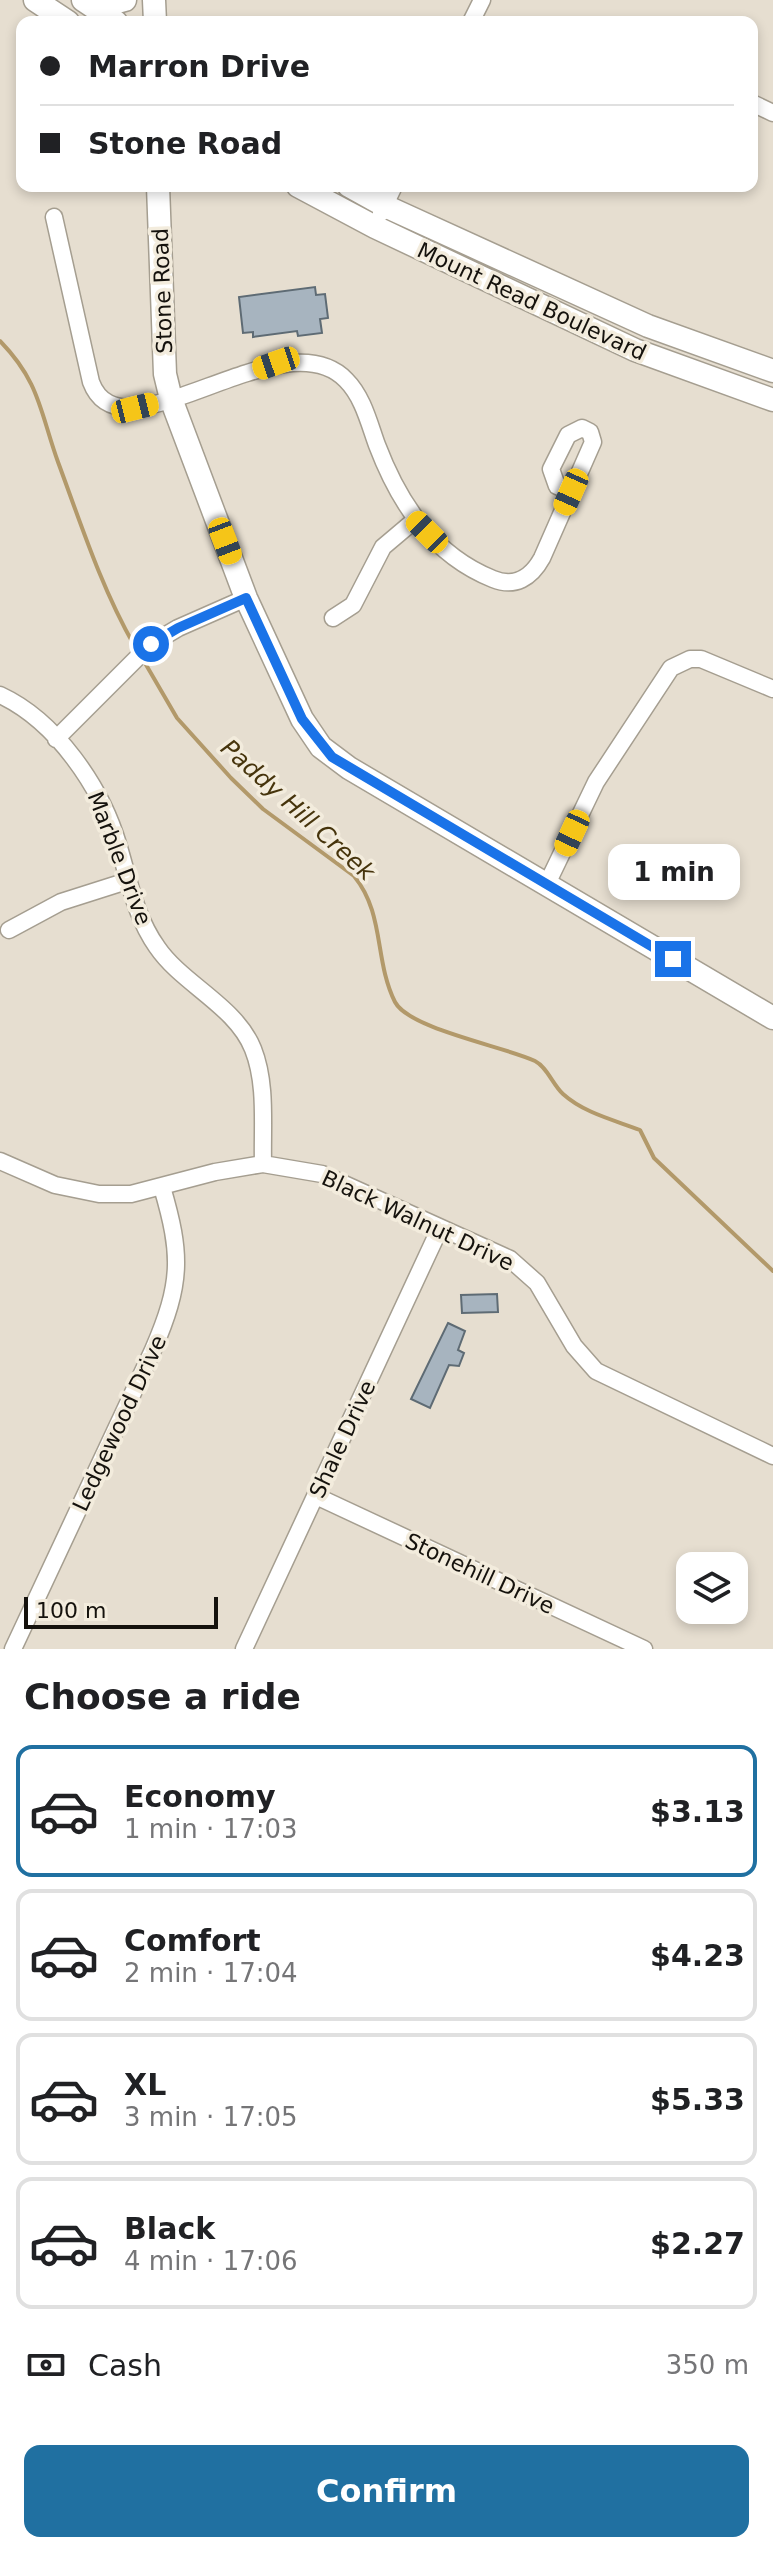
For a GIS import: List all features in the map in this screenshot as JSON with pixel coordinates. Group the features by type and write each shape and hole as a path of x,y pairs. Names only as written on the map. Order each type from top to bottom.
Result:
{"main road":[{"path":"35,0 59,16"},
{"path":"83,0 107,16"},
{"path":"95,0 114,3 125,0"},
{"name":"Stone Road","path":"159,192 165,374 171,399 246,598 302,719 321,747 349,768 773,1018"},
{"name":"Mount Read Boulevard","path":"324,192 384,206 648,326 773,371"},
{"name":"Mount Read Boulevard","path":"360,192 665,363 773,400"},
{"path":"665,363 773,416"}],"street":[{"path":"461,0 481,2"},
{"path":"54,217 91,382 98,397 109,406 128,409 171,399 276,363 303,362 327,367 354,390 391,480 415,520 472,569 499,581 519,581 536,569 571,492"},
{"path":"333,618 353,605 383,547 415,520"},
{"path":"56,739 151,644 178,628 246,598"},
{"path":"547,884 596,782 671,668 680,662 701,659 773,689"},
{"name":"Marble Drive","path":"0,695 18,705 56,739 86,773 101,797 142,922 157,948 248,1037 261,1084 263,1164"},
{"path":"9,930 61,902 127,881"},
{"name":"Black Walnut Drive","path":"0,1161 55,1185 99,1194 131,1194 215,1172 263,1164 322,1174 491,1249 524,1270 547,1297 574,1346 596,1371 773,1456"},
{"name":"Ledgewood Drive","path":"13,1649 153,1350 170,1306 178,1255 162,1187"},
{"name":"Shale Drive","path":"244,1649 440,1228"},
{"name":"Stonehill Drive","path":"316,1496 644,1649"}],"building":[{"path":"315,287 316,295 325,294 328,318 320,319 322,333 298,336 297,331 253,337 253,332 243,333 239,297"},
{"path":"497,1294 498,1312 462,1313 461,1295"},
{"path":"448,1323 465,1331 458,1350 464,1353 459,1366 449,1365 430,1408 411,1399"}],"waterway":[{"name":"Paddy Hill Creek","path":"0,341 31,384 92,555 134,645"},
{"name":"Paddy Hill Creek","path":"145,663 177,718 231,778 263,809 354,876 371,906 388,986 395,1002 404,1012 438,1029 535,1061 571,1101 640,1130 654,1158 773,1271"}],"route":[{"path":"151,644 178,628 246,598 309,733 332,757 673,959"}]}
